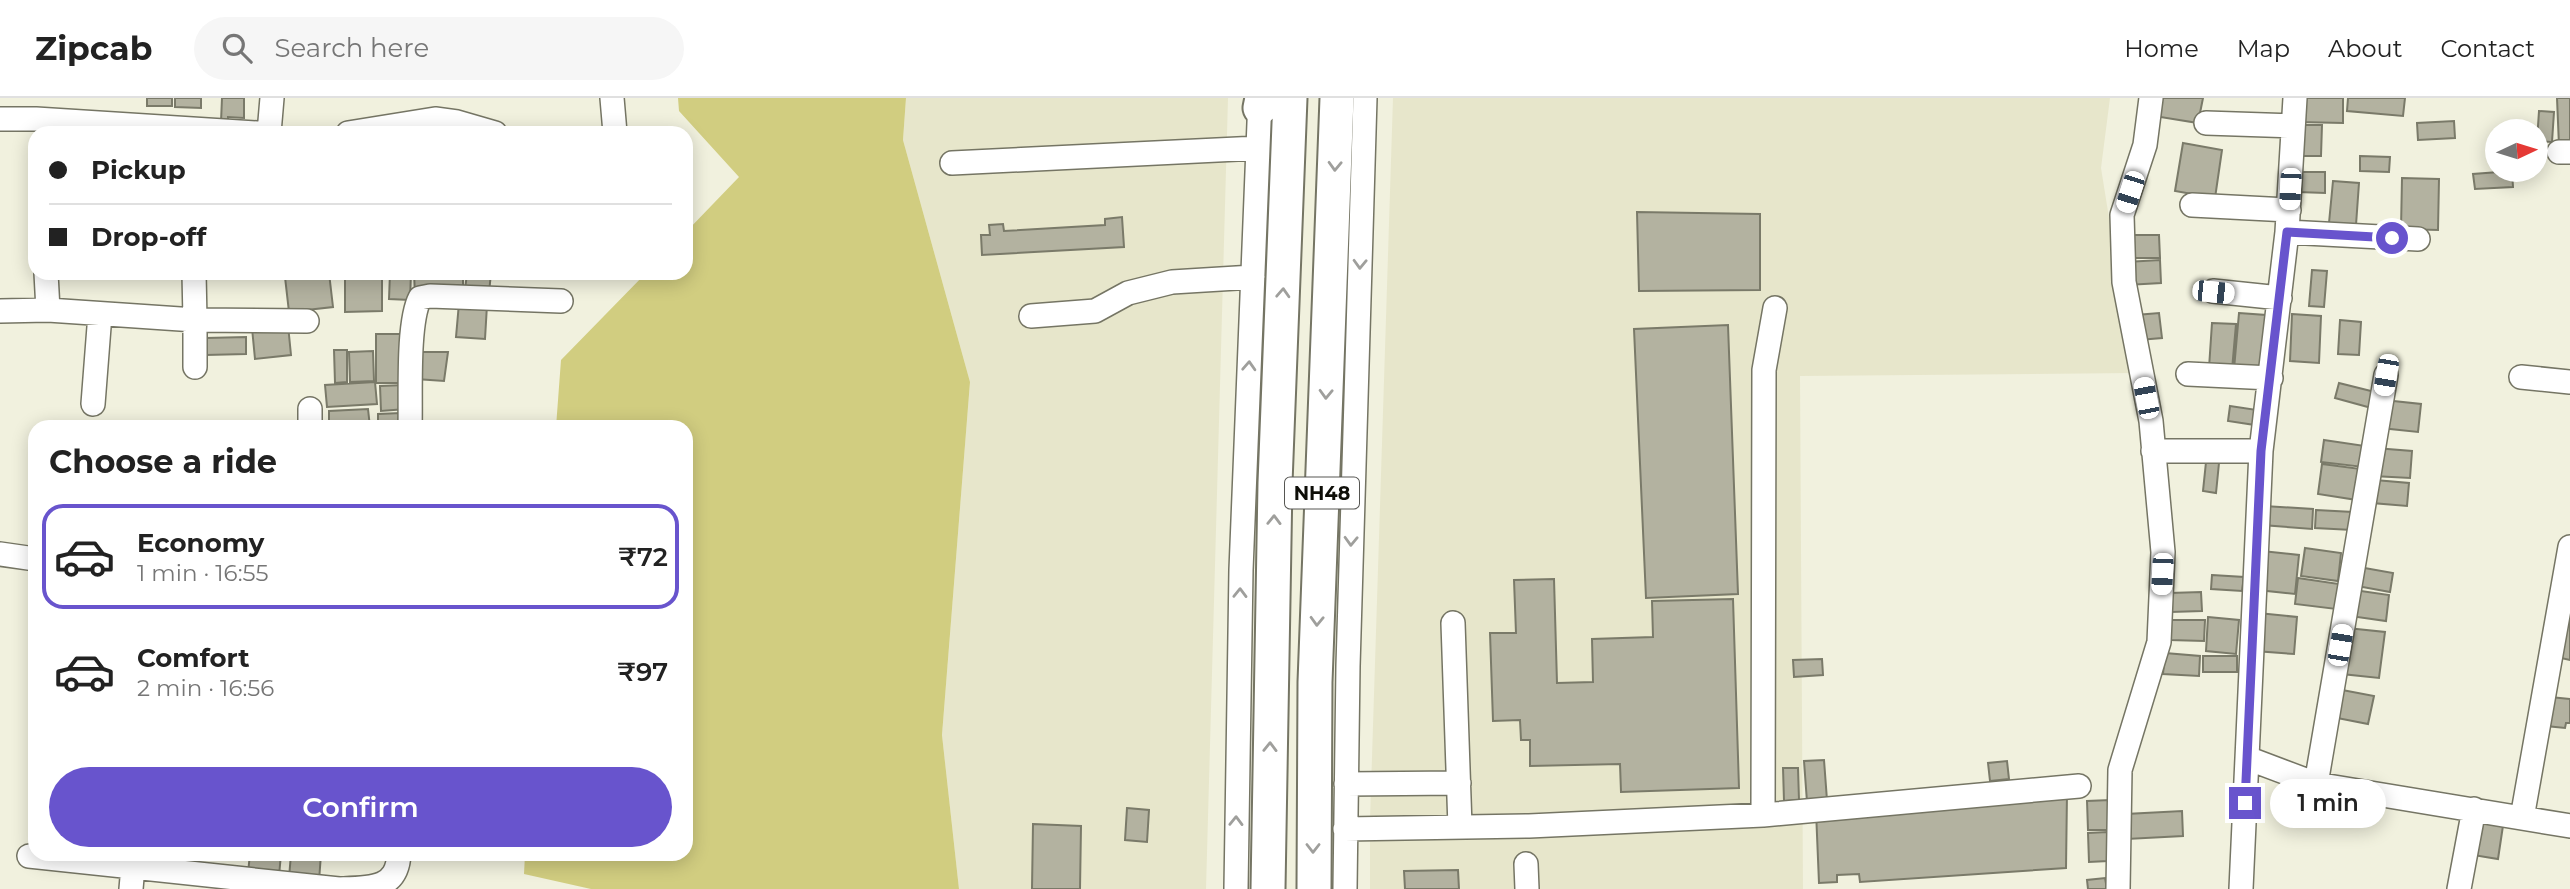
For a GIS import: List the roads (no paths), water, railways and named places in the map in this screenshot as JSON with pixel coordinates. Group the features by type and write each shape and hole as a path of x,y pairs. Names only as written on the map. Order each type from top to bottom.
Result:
{"highway":[{"name":"NH48","path":"1314,889 1316,669 1337,98"},
{"name":"NH48","path":"1268,101 1275,483 1268,889"}],"street":[{"path":"270,126 272,98"},
{"path":"612,98 614,126"},
{"path":"1345,889 1352,519 1366,98"},
{"path":"2118,889 2120,770 2159,642 2163,552 2151,421 2124,282 2122,215 2145,145 2151,98"},
{"path":"2241,889 2261,451 2288,221 2295,98"},
{"path":"1236,889 1241,570 1258,148 1268,101"},
{"path":"0,119 36,126"},
{"path":"392,126 435,119 471,126"},
{"path":"2206,122 2293,126"},
{"path":"952,163 1258,148"},
{"path":"2192,205 2418,240"},
{"path":"1031,316 1095,311 1128,293 1172,282 1253,277"},
{"path":"46,280 48,310"},
{"path":"194,280 195,367"},
{"path":"2213,292 2280,298"},
{"path":"410,420 411,354 416,306 420,298 429,296 561,301"},
{"path":"1763,815 1764,370 1775,308"},
{"path":"0,311 48,310 195,320 307,321"},
{"path":"93,404 100,314"},
{"path":"2188,374 2271,378"},
{"path":"2316,784 2386,375"},
{"path":"2521,377 2570,382"},
{"path":"2153,451 2261,451"},
{"path":"2522,818 2570,547"},
{"path":"0,554 28,558"},
{"path":"1453,623 1461,827"},
{"path":"2246,758 2316,784 2570,826"},
{"path":"1346,784 1459,783"},
{"path":"1345,829 1763,815 2079,786"},
{"path":"2459,889 2474,809"},
{"path":"80,861 342,889 375,889 396,887 398,861"},
{"path":"1526,864 1527,889"},
{"path":"131,889 132,866"}]}
